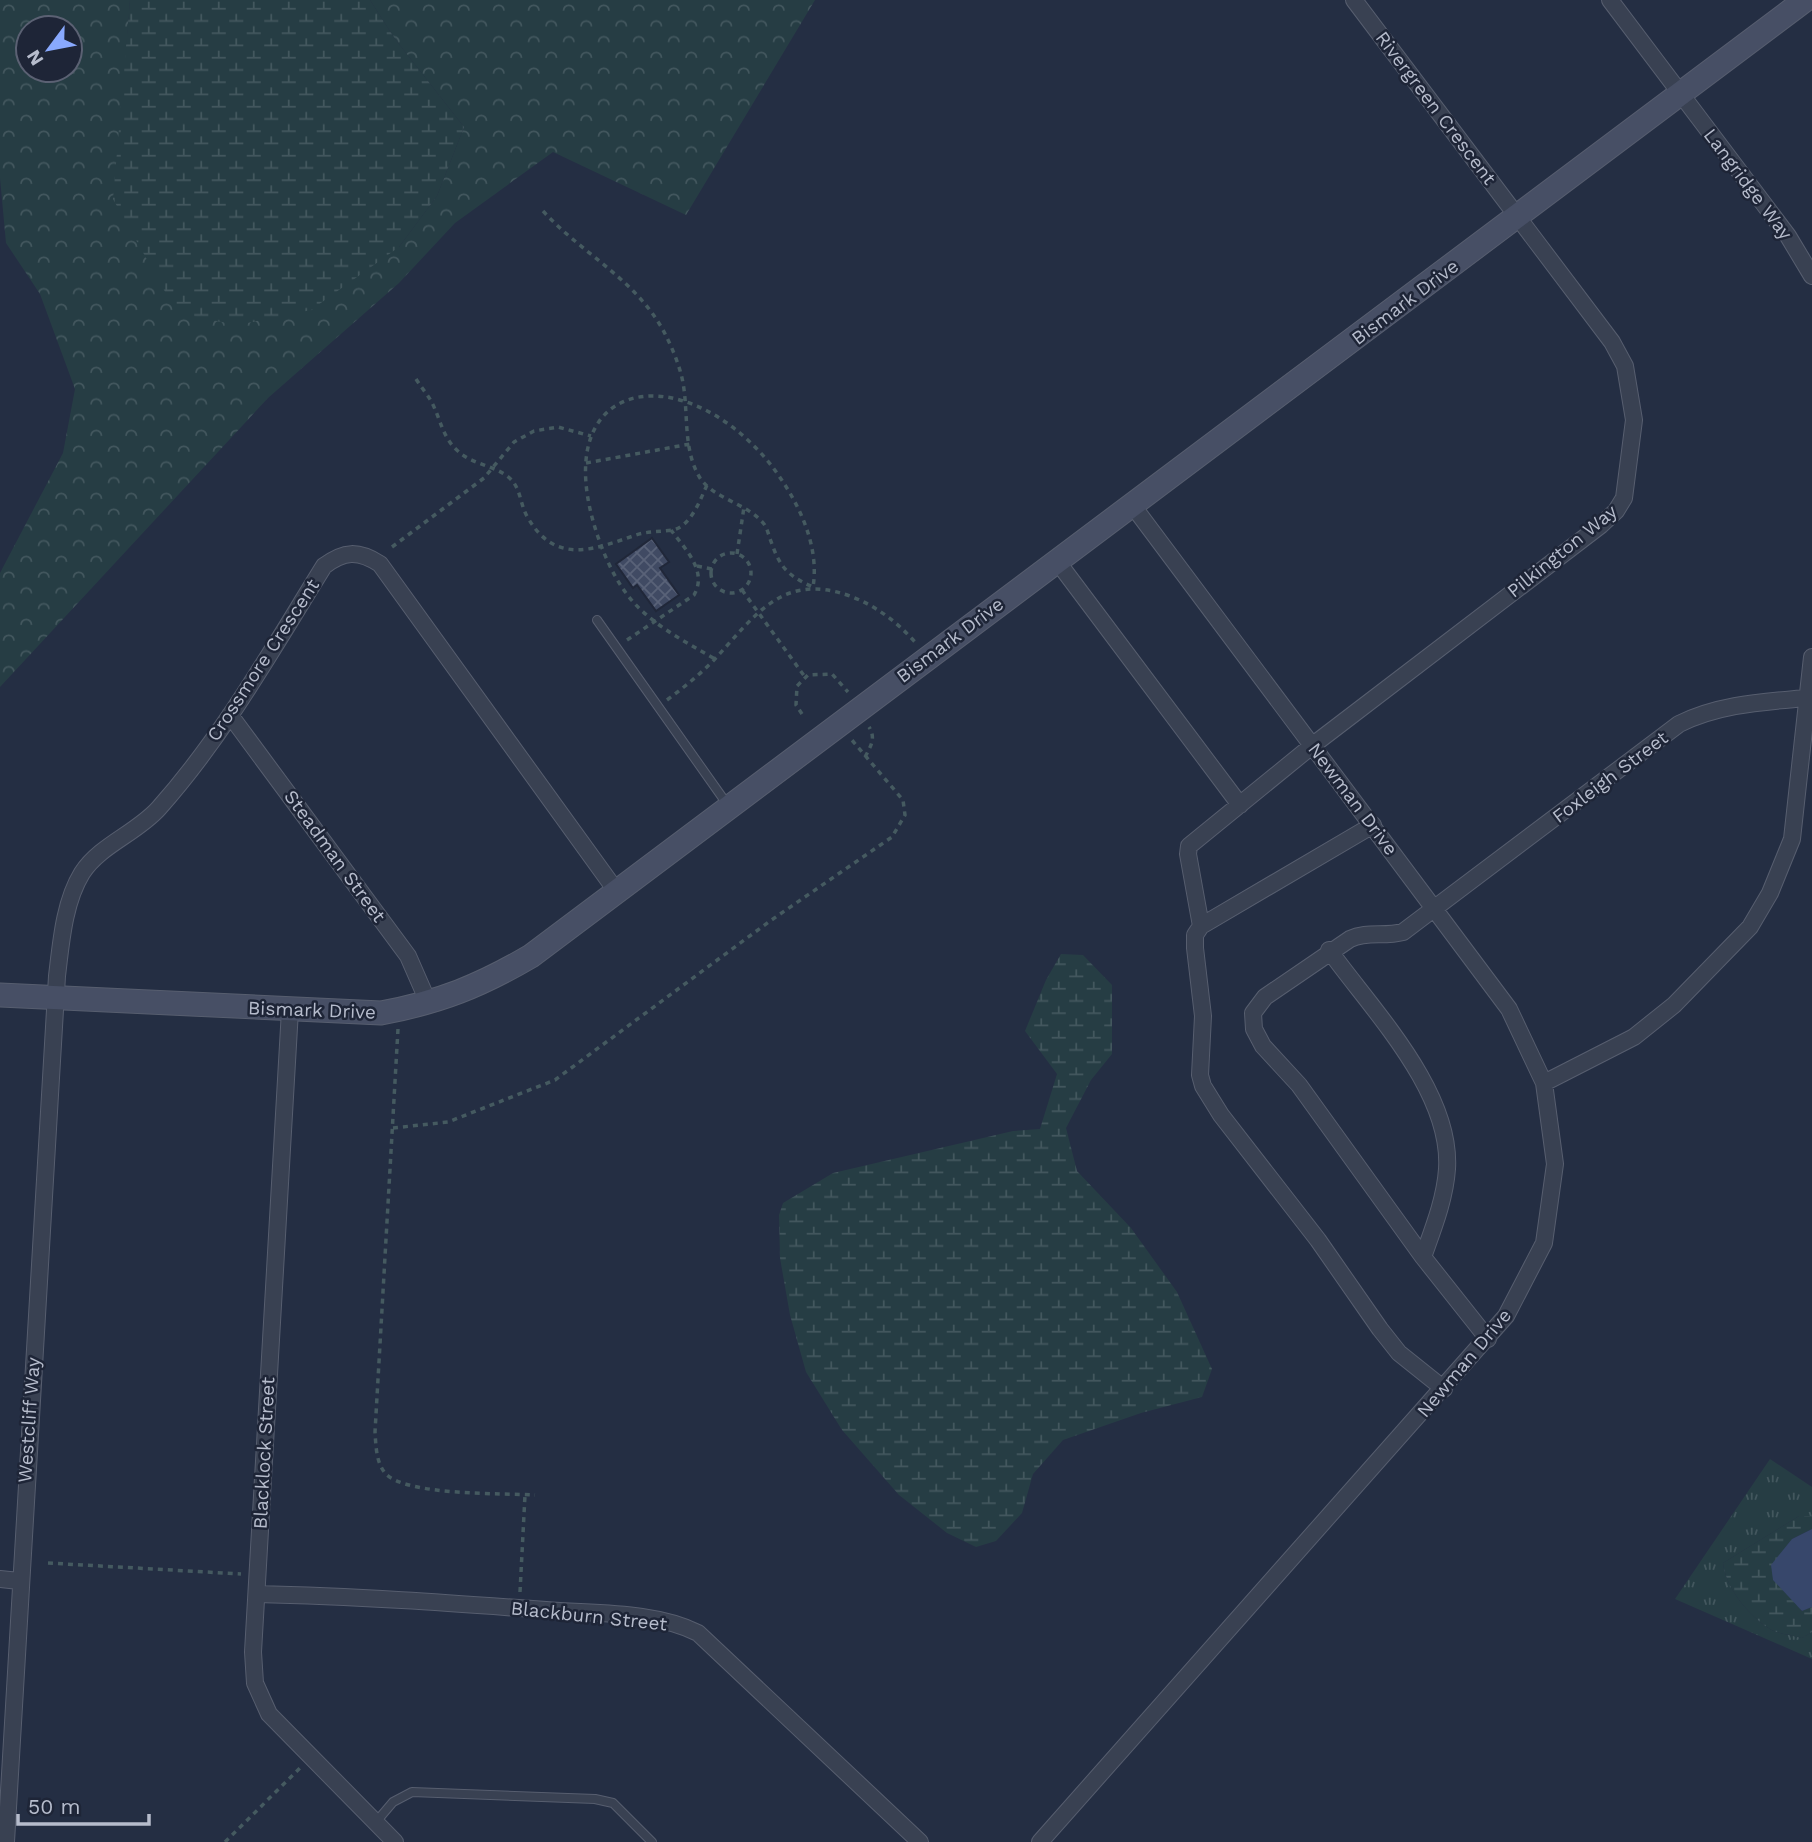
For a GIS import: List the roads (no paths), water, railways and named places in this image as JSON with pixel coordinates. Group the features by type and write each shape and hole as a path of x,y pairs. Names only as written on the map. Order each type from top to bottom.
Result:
{"street":[{"name":"Rivergreen Crescent","path":"1354,0 1517,216"},
{"path":"1610,0 1681,94"},
{"name":"Bismark Drive","path":"0,995 381,1013 429,1004 487,982 531,956 617,892 1805,0"},
{"name":"Langridge Way","path":"1681,94 1788,236 1812,275"},
{"name":"Pilkington Way","path":"1201,926 1188,854 1189,846 1313,745 1601,524 1616,511 1624,498 1634,420 1625,366 1612,341 1517,216"},
{"name":"Newman Drive","path":"1040,1842 1488,1339 1512,1307 1544,1243 1555,1164 1544,1083 1509,1009 1133,506"},
{"name":"Crossmore Crescent","path":"56,998 63,934 82,873 94,859 158,809 230,715 324,566 338,556 352,552 367,555 380,564 617,892"},
{"path":"1056,561 1240,805"},
{"path":"1544,1083 1633,1037 1674,1005 1750,927 1770,893 1792,839 1812,657"},
{"name":"Foxleigh Street","path":"1488,1339 1423,1257 1298,1085 1263,1046 1254,1029 1253,1013 1265,997 1329,950 1361,933 1389,936 1403,932 1679,724 1697,715 1744,704 1807,698"},
{"name":"Steadman Street","path":"230,715 408,956 429,1004"},
{"path":"1373,825 1201,926 1195,934 1203,1016 1200,1075 1203,1086 1221,1115 1318,1240 1380,1329 1399,1353 1444,1389"},
{"path":"1329,950 1406,1055 1433,1098 1445,1133 1447,1169 1439,1211 1423,1257"},
{"name":"Westcliff Way","path":"6,1842 19,1581 56,998"},
{"name":"Blacklock Street","path":"290,1010 253,1652 256,1683 270,1714 395,1842"},
{"path":"0,1579 19,1581"},
{"name":"Blackburn Street","path":"257,1594 366,1596 627,1616 683,1625 698,1633 920,1842"}],"lane":[{"path":"597,620 729,807"},
{"path":"376,1823 393,1802 412,1792 595,1799 613,1803 652,1842"}],"water":[{"path":"1812,1529 1812,1607 1802,1611 1773,1580 1771,1565 1792,1539"}]}
